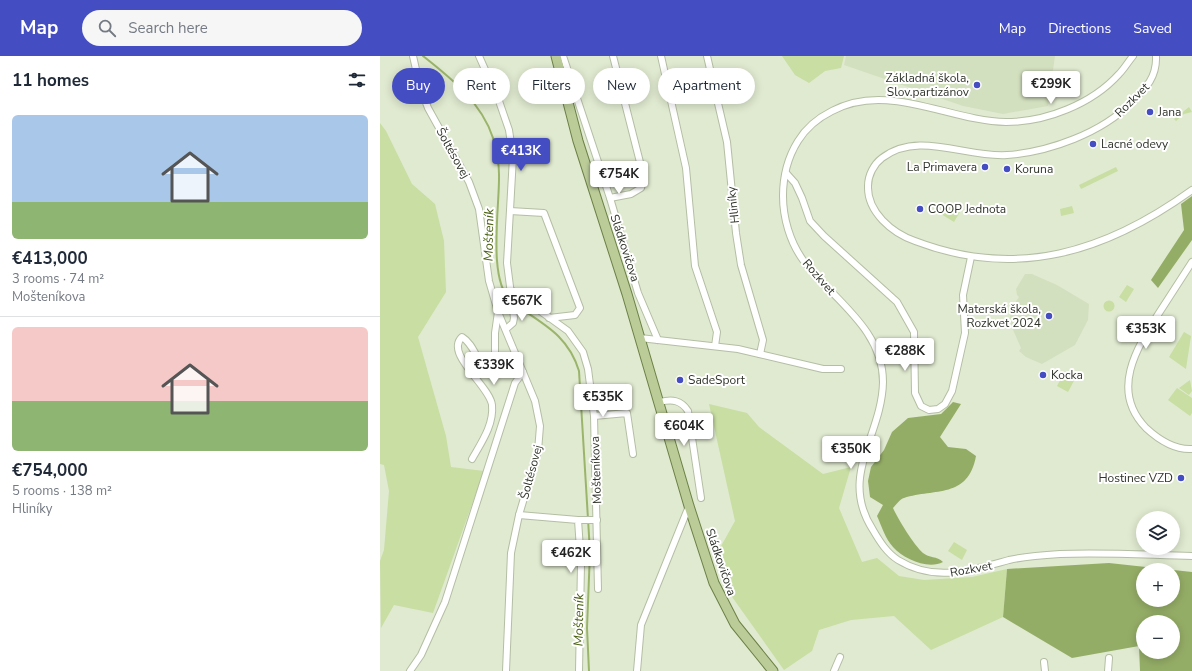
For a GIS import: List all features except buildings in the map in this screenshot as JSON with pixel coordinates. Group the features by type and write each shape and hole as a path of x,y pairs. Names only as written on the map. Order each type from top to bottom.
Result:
{"main road":[{"name":"Sládkovičova","path":"556,56 576,134 660,402 689,506 714,583 724,606 735,624 773,671"}],"street":[{"name":"Šoltésovej","path":"413,56 420,87 428,108 469,182 478,209 489,281 498,312 535,401 540,426 538,451 519,515 511,553 506,671"},
{"path":"480,56 499,101 509,130 513,157 507,263 512,298 512,323 506,329"},
{"name":"Sládkovičova","path":"563,56 610,198 638,293 658,340"},
{"path":"610,198 631,194 641,188 644,178 613,56"},
{"path":"661,56 686,168 695,266 717,332 715,346"},
{"name":"Hliníky","path":"707,56 727,142 736,233 742,265 762,340 760,354"},
{"name":"Rozkvet","path":"1133,56 1119,75 1099,91 1078,104 1042,118 1003,122 976,118 906,103 877,100 845,105 828,113 813,124 798,142 789,161 786,173 783,186 783,203 786,222 794,244 802,259 859,321 874,342 879,353 882,366 881,398 862,459 858,485 859,501 869,524 883,547 891,555 900,562 920,570 944,574 978,569 1025,557 1060,554 1192,556"},
{"name":"Rozkvet","path":"1156,56 1157,66 1152,79 1135,99 1112,119 1070,140 1046,149 1005,155 918,145 898,149 878,162 871,173 868,188 869,199 885,223 906,238 933,248 971,257 1032,259 1086,247 1130,228 1192,190"},
{"path":"786,173 794,183 802,198 810,221 824,236 897,302 914,332 915,393 920,406 929,410 938,409 945,404 952,391 965,333 963,295 971,257"},
{"path":"510,211 544,213 580,308 575,315 549,318"},
{"path":"1192,262 1139,344 1129,373 1128,387 1133,411 1150,432 1176,447 1192,449"},
{"name":"Mošteníkova","path":"510,290 568,332 583,352 588,369 594,416 591,520 598,589"},
{"path":"472,459 487,430 491,418 492,404 486,389 467,368 457,348 462,337 468,341 482,366 488,370 495,367 495,333 498,312"},
{"path":"640,338 715,346 760,354 823,369 841,369"},
{"path":"410,671 421,655 445,602 515,383 523,372"},
{"path":"660,402 673,400 680,402 688,411 701,498"},
{"path":"594,416 627,413 633,454"},
{"path":"637,671 641,625 689,506"},
{"path":"519,515 591,520"},
{"path":"578,520 580,564 579,671"},
{"path":"834,671 840,658"},
{"path":"1108,671 1109,658"},
{"path":"1044,662 1045,671"}],"shaded area":[{"name":"Základná škola, Slov.partizánov","path":"846,56 1055,56 1048,106 1003,114 963,106 844,65"},
{"name":"Materská škola, Rozkvet 2024","path":"1025,274 1032,274 1057,285 1089,304 1088,320 1075,345 1042,364 1026,357 1019,351 1021,348 1010,323 1010,303 1014,304 1019,297 1016,289"}],"green space":[{"path":"782,56 844,56 841,68 825,71 809,83 795,75"},
{"path":"1189,107 1192,112 1184,114 1176,121 1174,119"},
{"path":"380,123 386,131 412,184 435,204 444,241 446,292 418,337 446,436 451,467 484,471 433,613 394,605 381,628 380,561 384,550 389,491 384,465 380,464"},
{"path":"1116,167 1118,171 1081,189 1079,185"},
{"path":"1192,196 1192,240 1158,288 1151,280 1184,230 1181,204"},
{"path":"947,204 960,212 954,222 941,214"},
{"path":"1072,206 1074,213 1061,216 1060,209"},
{"path":"1127,285 1134,289 1126,302 1119,297"},
{"path":"1107,301 1111,301 1113,302 1113,310 1107,311 1104,308 1104,304"},
{"path":"1184,332 1191,336 1186,369 1169,357"},
{"path":"1065,371 1076,377 1068,392 1057,386"},
{"path":"1190,380 1192,391 1189,395 1179,388"},
{"path":"1177,388 1192,398 1192,413 1190,416 1168,400"},
{"path":"953,402 961,404 940,437 948,447 966,449 976,456 972,470 966,479 958,486 938,492 904,498 893,508 906,532 919,549 925,555 943,562 930,565 923,564 903,556 890,544 877,516 883,505 870,497 868,481 871,467 884,450 892,432 908,418 941,414"},
{"path":"709,404 747,413 759,427 823,474 851,467 839,508 862,562 877,558 899,576 924,580 972,577 1007,569 1003,617 931,650 894,616 851,620 819,630 812,651 784,670 730,594 715,557 735,521"},
{"path":"954,542 967,550 962,560 948,551"},
{"path":"1109,563 1136,566 1136,607 1180,607 1180,571 1192,572 1192,671 1140,671 1140,659 1180,659 1180,615 1136,615 1136,647 1072,658 1003,617 1007,569"}],"waterway":[{"name":"Mošteník","path":"423,56 455,82 473,102 488,125 493,138 499,170 496,241 497,260 499,277 504,291 511,301"},
{"name":"Mošteník","path":"514,304 544,324 561,339 568,348 579,371 590,552 587,628 589,671"}],"place":[{"name":"Základná škola, Slov.partizánov","path":"977,85"},
{"name":"Jana","path":"1150,112"},
{"name":"Lacné odevy","path":"1093,144"},
{"name":"La Primavera","path":"985,167"},
{"name":"Koruna","path":"1007,169"},
{"name":"COOP Jednota","path":"920,209"},
{"name":"Materská škola, Rozkvet 2024","path":"1049,316"},
{"name":"Kocka","path":"1043,375"},
{"name":"SadeSport","path":"680,380"},
{"name":"Hostinec VZD","path":"1181,478"}]}
